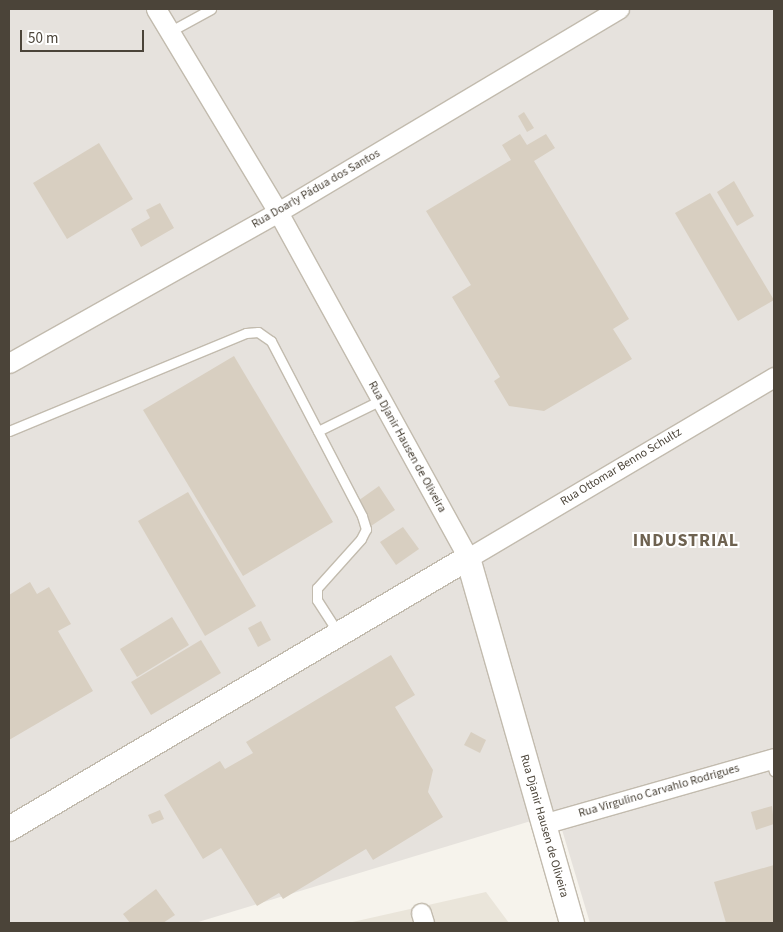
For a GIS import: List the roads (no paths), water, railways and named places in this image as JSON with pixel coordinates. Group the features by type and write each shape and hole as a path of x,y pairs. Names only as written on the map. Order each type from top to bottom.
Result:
{"street":[{"name":"Rua Djanir Hausen de Oliveira","path":"156,9 278,212 468,558 572,923"},
{"name":"Rua Doarly Pádua dos Santos","path":"9,363 278,212 619,9"},
{"name":"Rua Ottomar Benno Schultz","path":"468,558 774,376"},
{"path":"9,829 468,558"},
{"name":"Rua Virgulino Carvahlo Rodrigues","path":"543,824 773,763"}],"lane":[{"path":"170,32 211,9"},
{"path":"9,431 246,333 258,332 271,341 366,529 361,539 317,588 316,600 339,634"},
{"path":"318,431 381,400"}],"district":[{"name":"INDUSTRIAL","path":"686,541"}]}
